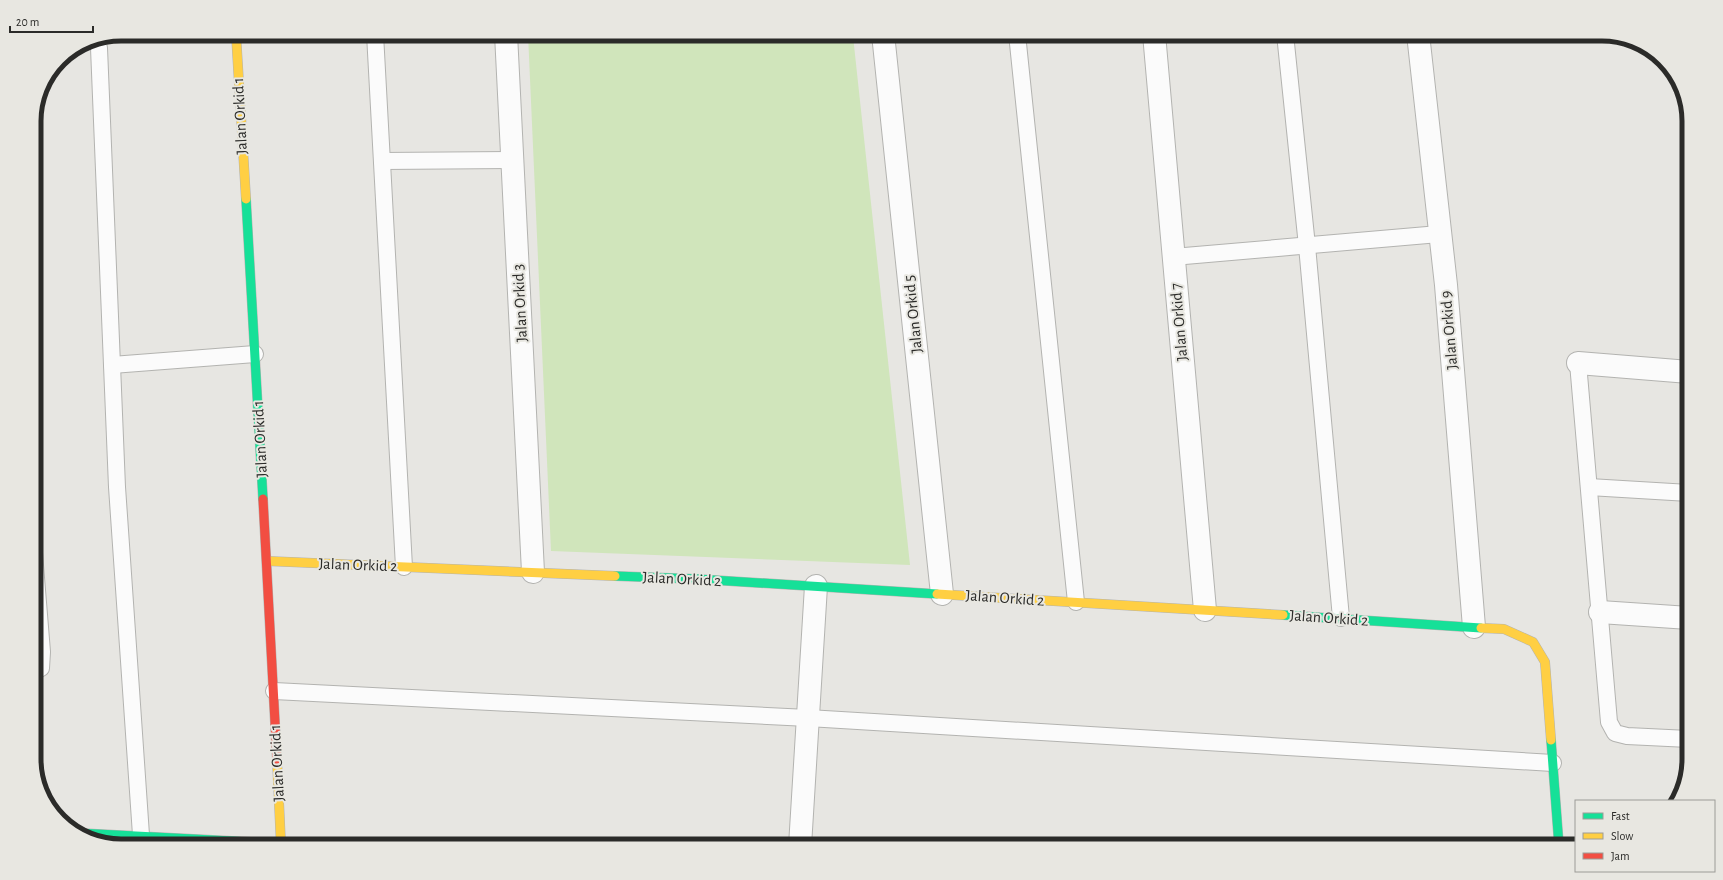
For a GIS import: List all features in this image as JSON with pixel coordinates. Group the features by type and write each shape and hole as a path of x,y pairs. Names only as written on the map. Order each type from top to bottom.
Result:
{"street":[{"name":"Jalan Orkid 1","path":"236,41 267,561 281,839"},
{"name":"Jalan Orkid 3","path":"506,41 533,572"},
{"name":"Jalan Orkid 5","path":"885,41 942,594"},
{"name":"Jalan Orkid 7","path":"1155,41 1205,610"},
{"name":"Jalan Orkid 9","path":"1419,41 1439,234 1446,285 1474,627"},
{"path":"1578,363 1682,371"},
{"name":"Jalan Orkid 2","path":"267,561 697,579 1504,629 1532,642 1546,662 1558,839"},
{"path":"800,839 816,586"},
{"path":"1600,612 1682,618"},
{"path":"91,833 197,839"}],"lane":[{"path":"375,41 404,567"},
{"path":"1018,41 1076,602"},
{"path":"1286,41 1307,246 1341,618"},
{"path":"98,45 99,48 117,487 141,835"},
{"path":"382,161 513,160"},
{"path":"1173,257 1439,234"},
{"path":"112,365 255,354"},
{"path":"1578,363 1609,722 1615,733 1627,736 1682,739"},
{"path":"1589,487 1682,492"},
{"path":"41,640 41,660"},
{"path":"274,691 808,718 1553,763"}],"green space":[{"path":"528,41 854,41 910,565 551,551"}],"traffic: fast":[{"path":"246,199 263,499"},
{"path":"615,576 697,579 937,594"},
{"path":"1283,615 1481,628"},
{"path":"1551,740 1558,839"},
{"path":"92,834 195,839"}],"traffic: slow":[{"path":"236,41 246,199"},
{"path":"267,561 615,576"},
{"path":"937,594 1283,615"},
{"path":"1481,628 1504,629 1533,642 1545,662 1551,740"},
{"path":"277,760 281,839"}],"traffic: jam":[{"path":"263,499 277,760"}]}
